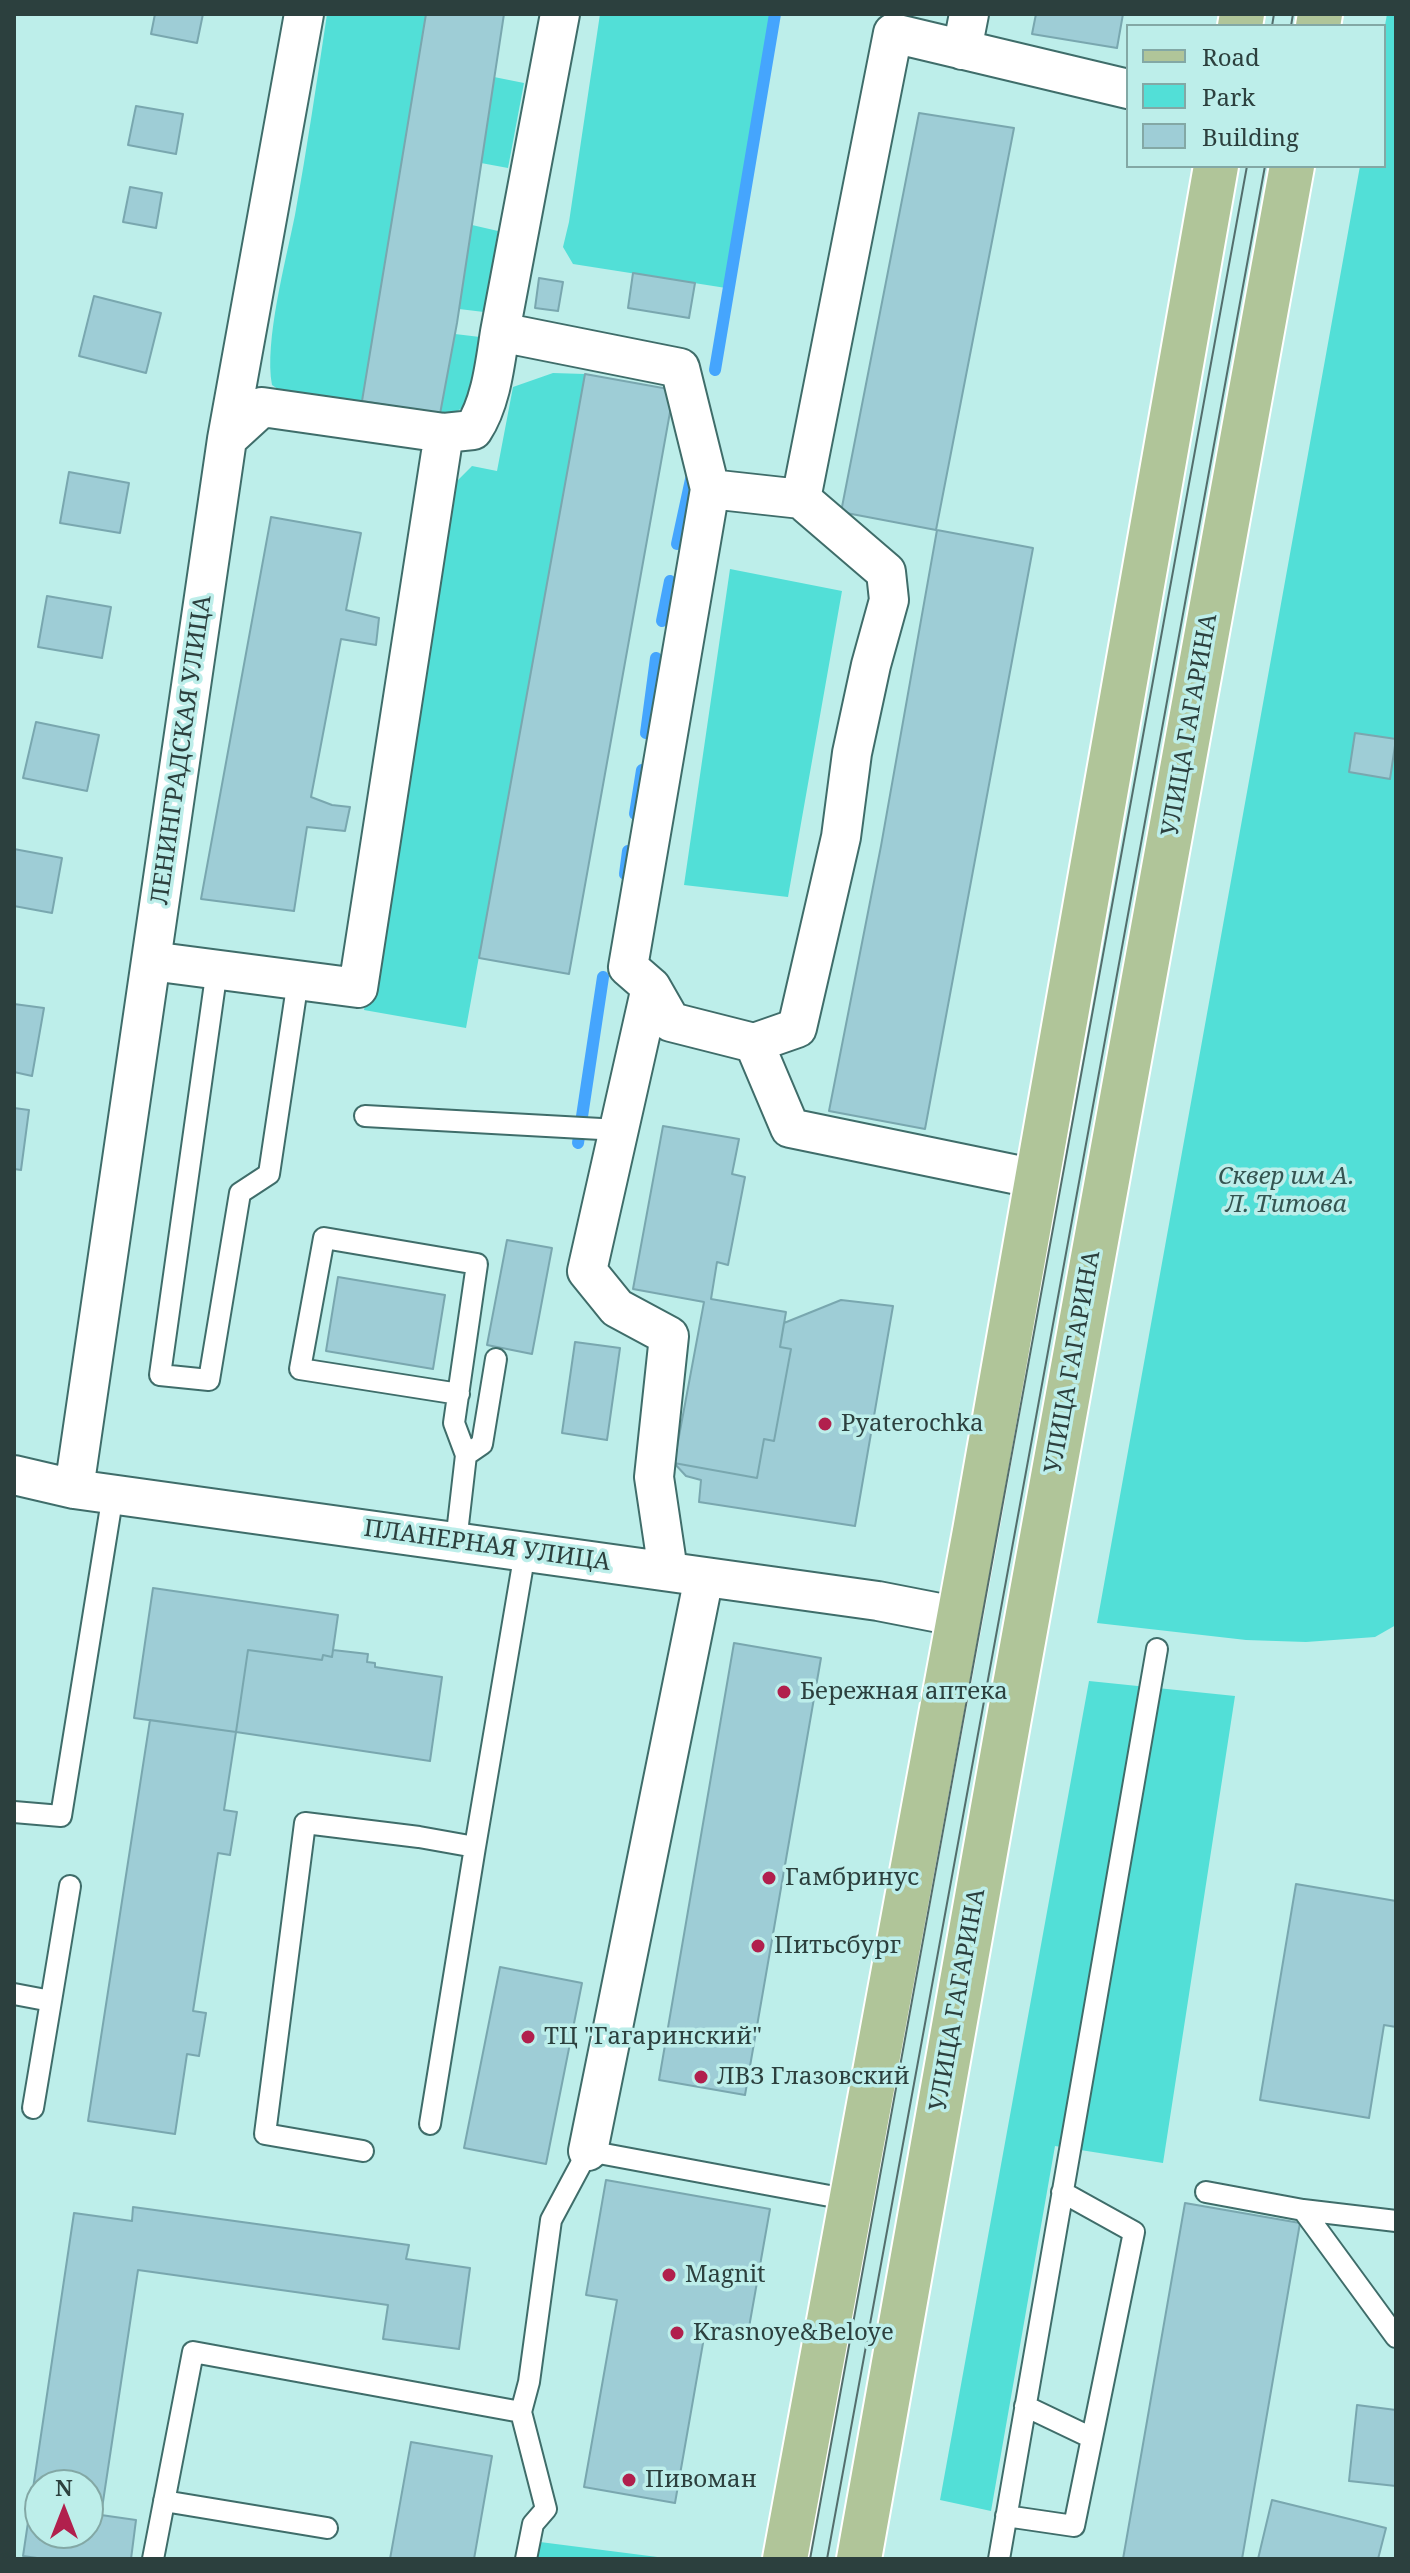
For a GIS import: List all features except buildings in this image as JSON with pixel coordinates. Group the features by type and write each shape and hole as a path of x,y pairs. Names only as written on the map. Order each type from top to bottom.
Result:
{"main road":[{"path":"785,2559 960,1617 1216,168"},
{"name":"УЛИЦА ГАГАРИНА","path":"859,2559 1025,1628 1292,168"},
{"path":"960,1617 1025,1628"}],"street":[{"name":"ЛЕНИНГРАДСКАЯ УЛИЦА","path":"74,1489 227,439 304,14"},
{"path":"227,439 262,407 444,433 473,430 481,418 494,367 560,14"},
{"path":"801,499 893,33 965,32 1126,88"},
{"path":"500,332 680,368 710,489 628,967 651,987 671,1022 754,1043 797,1028 841,837 852,753 889,600 886,572 801,499 710,489"},
{"path":"151,961 358,988 444,433"},
{"path":"588,2151 686,1574 654,1477 669,1336 617,1308 587,1271 651,987"},
{"path":"754,1043 790,1128 1037,1179"},
{"name":"ПЛАНЕРНАЯ УЛИЦА","path":"14,1475 74,1489 878,1601 960,1617"}],"lane":[{"path":"217,969 160,1375 209,1380 240,1193 269,1174 298,980"},
{"path":"365,1116 619,1130"},
{"path":"456,1542 466,1455 454,1423 459,1394 477,1264 324,1238 300,1369 459,1394"},
{"path":"466,1455 482,1444 496,1359"},
{"path":"14,1812 61,1816 113,1494"},
{"path":"430,2124 525,1552"},
{"path":"999,2559 1157,1649"},
{"path":"363,2151 265,2134 305,1823 475,1847"},
{"path":"33,2108 70,1886"},
{"path":"14,1994 51,2001"},
{"path":"526,2559 533,2524 546,2509 521,2412 529,2382 551,2220 588,2151 851,2200"},
{"path":"1006,2516 1074,2526 1134,2232 1062,2192"},
{"path":"1206,2192 1303,2210 1396,2221"},
{"path":"1303,2210 1396,2337"},
{"path":"153,2559 193,2352 521,2412"},
{"path":"1025,2406 1092,2438"},
{"path":"164,2501 327,2528"}],"green space":[{"path":"327,14 426,14 363,400 440,414 455,334 480,337 471,403 438,422 285,394 272,385 273,324 295,215"},
{"path":"600,14 772,14 726,288 573,264 563,247"},
{"name":"Сквер им А. Л. Титова","path":"1387,14 1396,14 1396,1625 1375,1637 1306,1642 1246,1640 1097,1623 1360,168 1386,168"},
{"path":"494,77 524,83 508,168 481,163"},
{"path":"472,225 498,231 484,312 459,309"},
{"path":"553,373 585,374 466,1028 364,1010 457,481 472,466 497,471 513,387"},
{"path":"730,569 842,591 788,897 684,885"},
{"path":"1089,1681 1235,1696 1163,2163 1055,2146 991,2511 940,2500"},
{"path":"540,2542 673,2559 537,2559"}],"waterway":[{"path":"715,370 775,14"},
{"path":"677,544 693,470"},
{"path":"662,621 670,581"},
{"path":"646,733 656,658"},
{"path":"635,814 642,770"},
{"path":"625,874 628,851"},
{"path":"578,1143 603,977"}],"tram line":[{"path":"1272,24 1274,14"},
{"path":"1291,24 1293,14"},
{"path":"810,2559 1247,168"},
{"path":"827,2559 1265,168"}],"place":[{"name":"Pyaterochka","path":"825,1424"},
{"name":"Бережная аптека","path":"784,1692"},
{"name":"Гамбринус","path":"769,1878"},
{"name":"Питьсбург","path":"758,1946"},
{"name":"ТЦ \"Гагаринский\"","path":"528,2037"},
{"name":"ЛВЗ Глазовский","path":"701,2077"},
{"name":"Magnit","path":"669,2275"},
{"name":"Krasnoye&Beloye","path":"677,2333"},
{"name":"Пивоман","path":"629,2480"}]}
